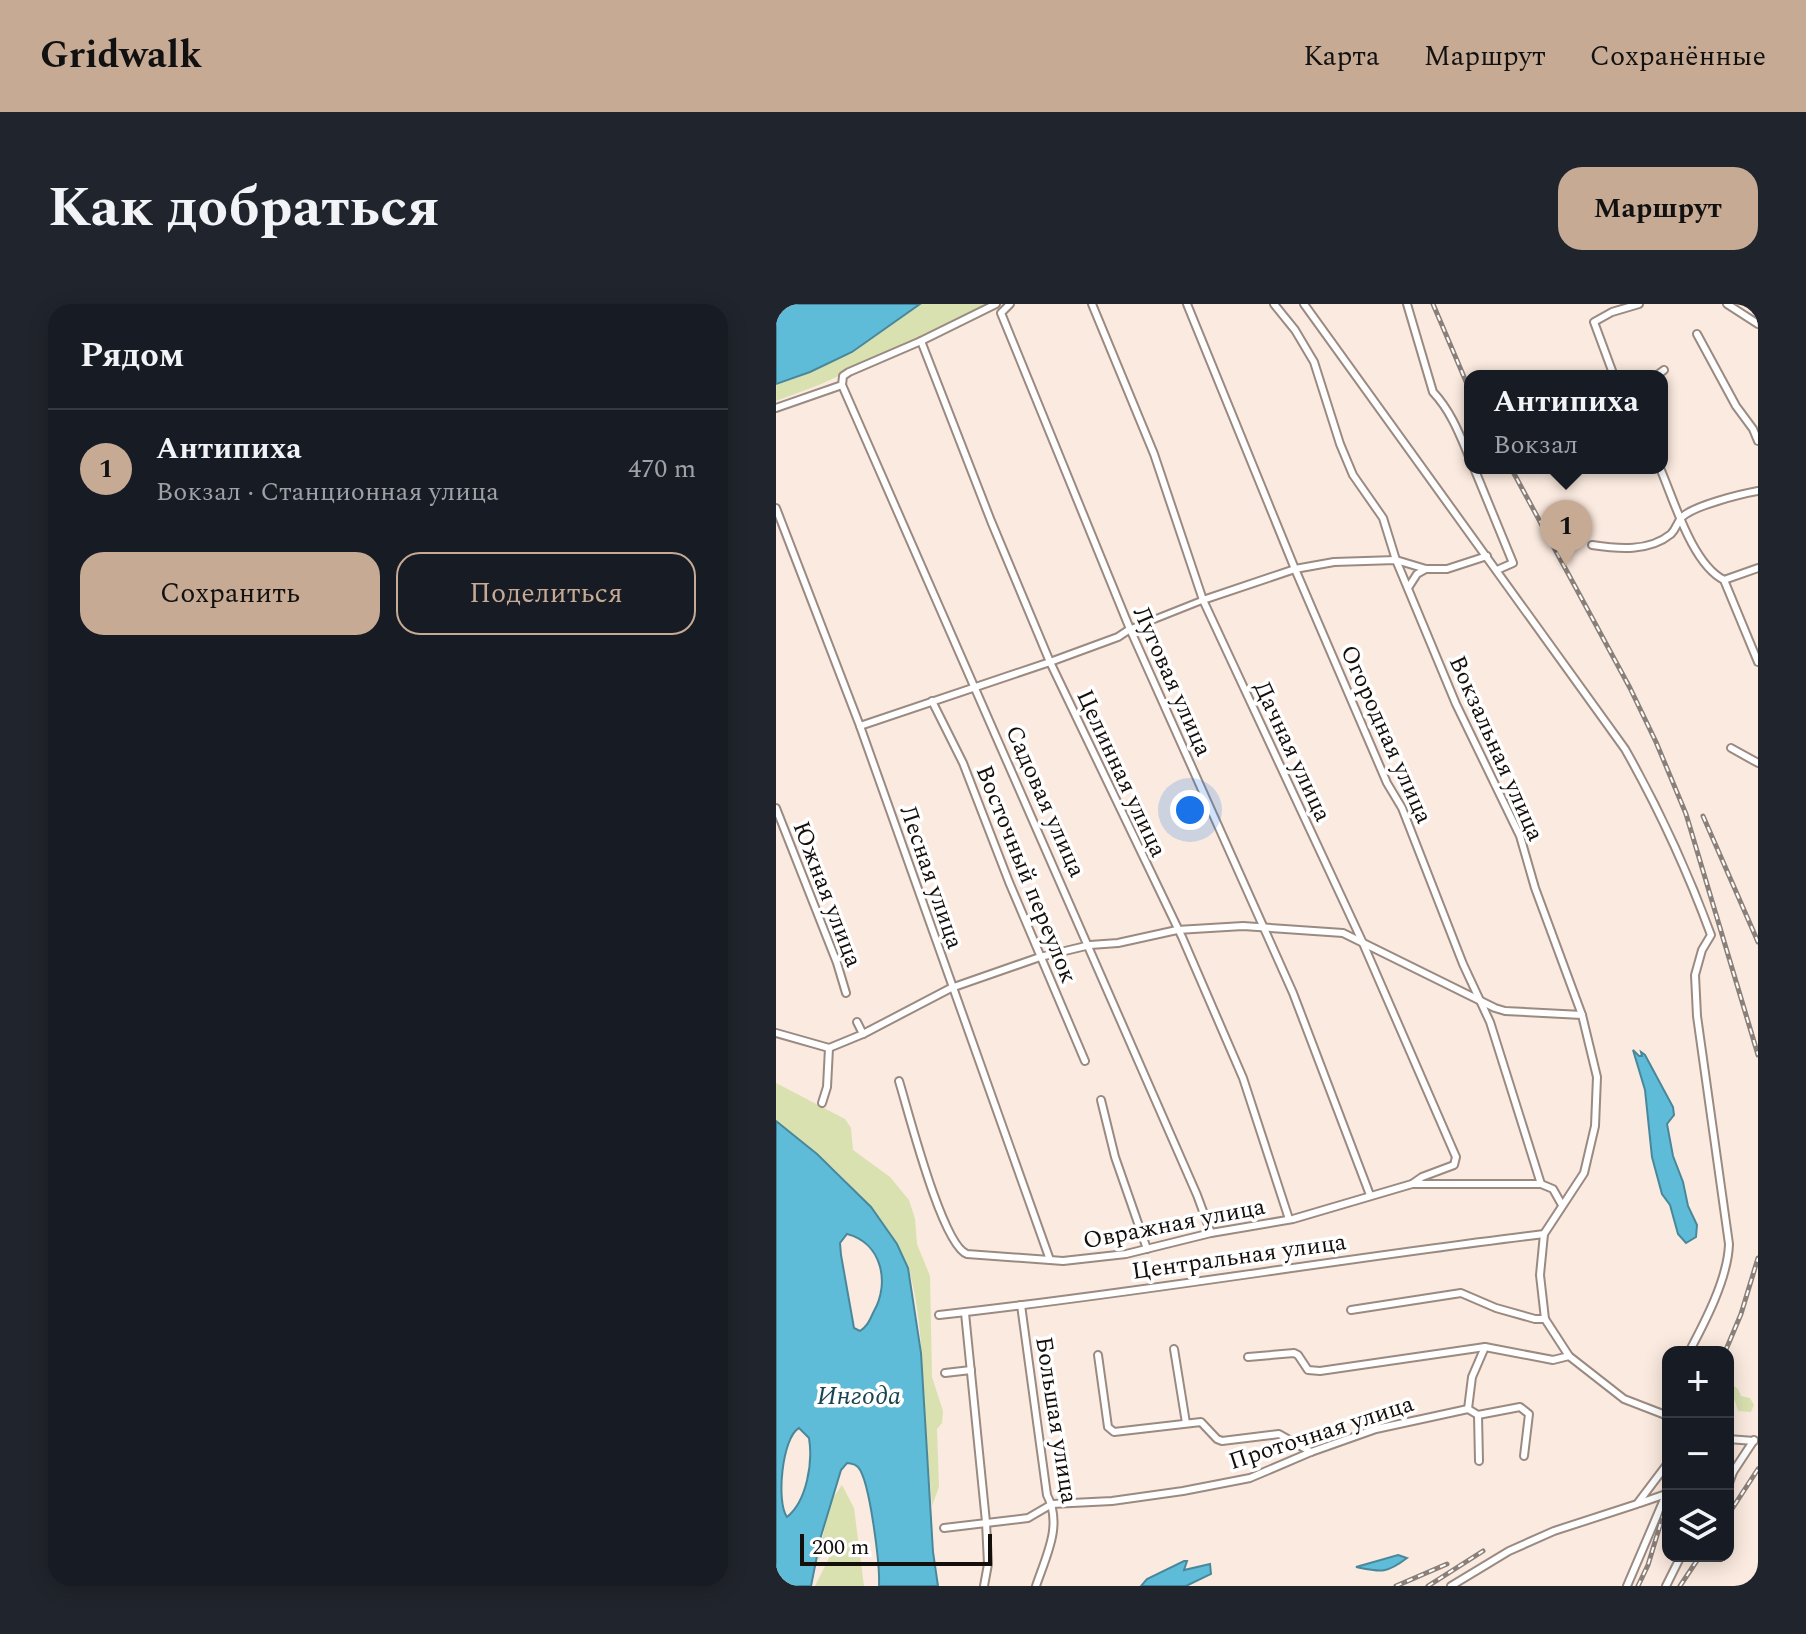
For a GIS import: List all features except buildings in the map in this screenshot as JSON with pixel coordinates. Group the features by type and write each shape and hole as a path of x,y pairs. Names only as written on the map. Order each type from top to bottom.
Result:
{"street":[{"path":"776,408 842,385 843,376 849,372 996,304"},
{"name":"Луговая улица","path":"1010,304 1001,313 1130,629 1293,993 1370,1195"},
{"name":"Дачная улица","path":"1092,304 1154,454 1203,600 1362,941 1456,1157 1454,1165 1412,1184"},
{"name":"Огородная улица","path":"1187,304 1295,569 1387,783 1402,808 1463,964 1490,1022 1541,1184"},
{"name":"Вокзальная улица","path":"1274,304 1295,330 1314,362 1353,475 1383,518 1396,560 1456,704 1520,836 1535,888 1582,1015 1597,1077 1595,1126 1584,1173 1544,1234 1540,1275 1545,1319 1569,1356 1624,1399 1662,1414"},
{"path":"1304,304 1625,749 1654,799 1688,873 1711,935 1702,950 1695,975 1697,1016 1729,1244 1728,1257 1703,1326 1692,1346"},
{"path":"1407,304 1433,392 1444,403 1464,444"},
{"path":"1612,370 1594,322 1612,312 1639,304"},
{"path":"1727,304 1758,324"},
{"path":"1697,334 1758,441"},
{"name":"Целинная улица","path":"921,341 1050,662 1177,930 1243,1078 1289,1219"},
{"name":"Садовая улица","path":"842,385 1090,945 1211,1233"},
{"path":"1476,474 1513,563 1497,570"},
{"path":"1663,474 1696,551 1713,574 1724,580 1758,662"},
{"path":"1592,545 1618,549 1645,546 1670,535 1681,518 1743,493 1758,491"},
{"name":"Лесная улица","path":"776,508 860,726 1050,1260"},
{"path":"860,726 1050,662 1203,600 1295,569 1334,562 1396,560 1426,569 1457,567 1487,556"},
{"path":"1724,580 1758,568"},
{"path":"1408,588 1417,574 1426,569"},
{"name":"Восточный переулок","path":"932,701 963,763 1085,1061"},
{"path":"1731,748 1758,763"},
{"name":"Южная улица","path":"776,808 846,993"},
{"path":"776,1033 829,1048 863,1034 951,988 1040,957 1177,930 1262,928 1343,933 1505,1011 1582,1015"},
{"path":"857,1022 863,1034"},
{"path":"822,1103 827,1087 829,1048"},
{"name":"Овражная улица","path":"899,1081 923,1164 958,1249 967,1254 1063,1261 1126,1254 1211,1233 1289,1219 1412,1184 1541,1184"},
{"path":"1101,1100 1115,1157 1147,1249"},
{"path":"1541,1184 1553,1189 1562,1205"},
{"name":"Центральная улица","path":"939,1315 1544,1234"},
{"path":"1351,1310 1461,1293 1496,1308 1545,1319"},
{"name":"Большая улица","path":"1021,1305 1054,1534 1036,1586"},
{"path":"965,1313 986,1522 988,1564 984,1586"},
{"path":"1248,1357 1294,1353 1308,1370 1320,1371 1485,1347 1553,1360 1569,1356"},
{"path":"1485,1347 1472,1377 1468,1409 1478,1415 1520,1407 1527,1410 1524,1456"},
{"path":"1174,1349 1186,1423"},
{"path":"1098,1355 1111,1430 1121,1432 1201,1422 1222,1441 1279,1434 1311,1452"},
{"path":"945,1373 971,1370"},
{"name":"Проточная улица","path":"944,1528 1028,1518 1052,1504 1112,1501 1237,1481 1376,1429 1468,1409"},
{"path":"1478,1415 1479,1461"},
{"path":"1734,1439 1756,1441"},
{"path":"1734,1471 1756,1441"},
{"path":"1637,1504 1662,1471"},
{"path":"1451,1586 1509,1551 1554,1531 1662,1494"},
{"path":"1627,1586 1662,1504"},
{"path":"1666,1586 1678,1562"}],"green space":[{"path":"920,304 993,304 819,385 776,401 776,384 852,350"},
{"path":"776,1083 845,1119 851,1128 853,1150 890,1177 909,1200 915,1219 917,1244 930,1276 932,1377 943,1411 942,1423 937,1429 939,1487 932,1506 919,1323 909,1270 901,1250 872,1208 833,1168 776,1121"},
{"path":"1734,1386 1741,1396 1750,1398 1754,1405 1751,1412 1738,1411"},
{"path":"842,1485 854,1508 864,1586 815,1586 830,1556 826,1552 817,1561 831,1501"}],"water":[{"path":"776,304 920,304 852,352 776,384"},
{"path":"1633,1050 1639,1056 1642,1056 1641,1052 1645,1055 1673,1107 1674,1115 1667,1124 1673,1156 1697,1225 1696,1237 1686,1243 1678,1234 1670,1205 1662,1194 1652,1157 1645,1090"},
{"name":"Ингода","path":"776,1121 817,1154 871,1207 897,1244 908,1268 921,1353 933,1552 938,1586 879,1586 876,1543 866,1488 858,1467 847,1463 841,1470 821,1536 811,1586 776,1586","holes":["847,1234 868,1246 880,1265 882,1277 879,1300 860,1331 854,1328 841,1255 840,1243","799,1428 809,1438 809,1469 804,1491 787,1517 782,1498 782,1471 788,1444"]},
{"path":"1398,1555 1407,1558 1388,1569 1378,1571 1356,1567"},
{"path":"1187,1561 1184,1570 1210,1564 1211,1574 1186,1586 1141,1586 1147,1579"}],"railway":[{"path":"1433,304 1464,377"},
{"path":"1514,474 1656,742 1686,814 1758,1055"},
{"path":"1703,816 1758,942"},
{"path":"1728,1346 1758,1258"},
{"path":"1734,1506 1758,1469"},
{"path":"1638,1586 1662,1519"},
{"path":"1428,1586 1483,1551"},
{"path":"1680,1586 1696,1562"},
{"path":"1396,1586 1447,1564"}],"place":[{"name":"Антипиха","path":"1566,566"}]}
